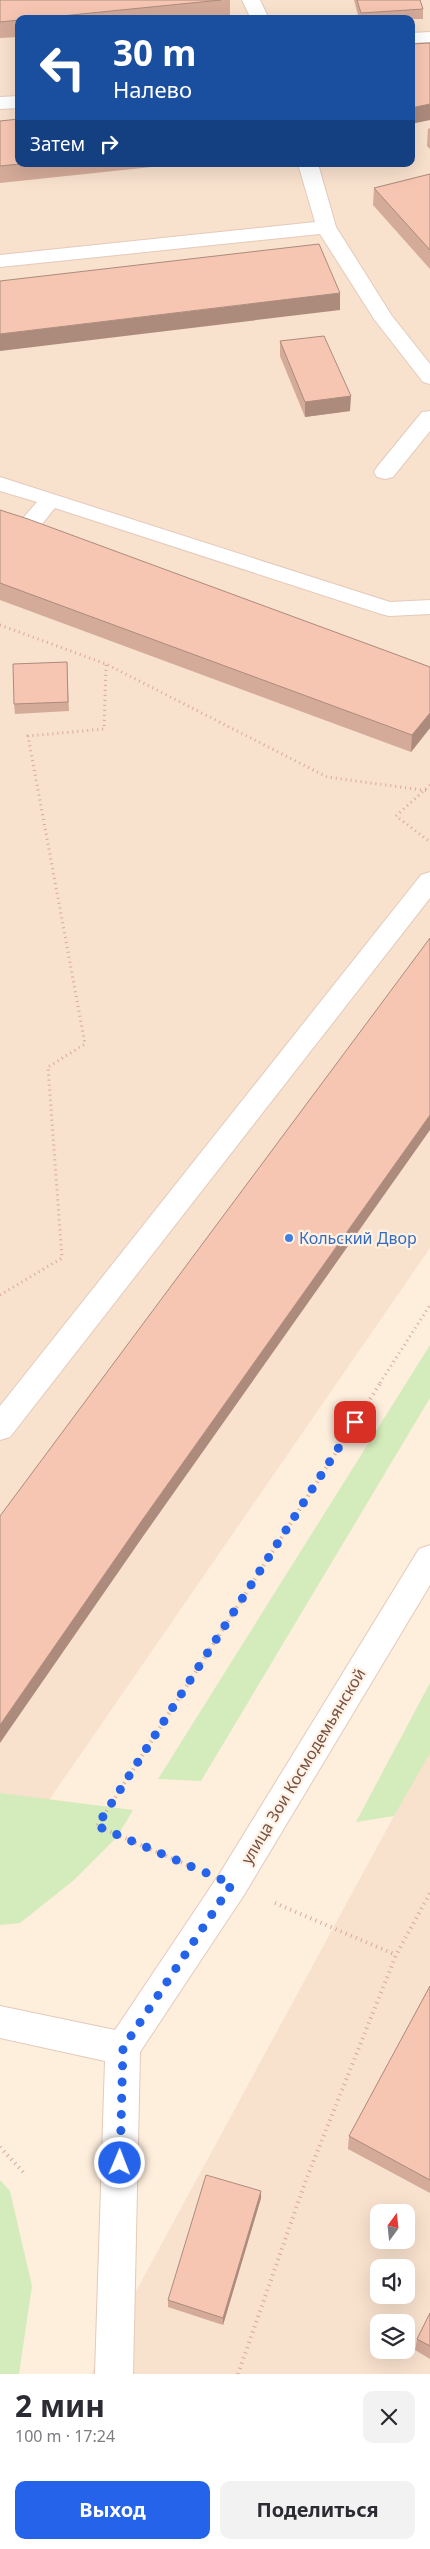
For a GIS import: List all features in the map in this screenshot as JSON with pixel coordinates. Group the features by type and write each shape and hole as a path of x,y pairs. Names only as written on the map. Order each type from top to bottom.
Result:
{"street":[{"path":"251,0 258,15"},
{"path":"415,38 430,37"},
{"path":"0,103 15,102"},
{"path":"309,167 326,227 384,319 430,378"},
{"path":"0,261 326,227"},
{"path":"385,472 430,417"},
{"path":"0,484 389,609 430,607"},
{"path":"20,534 51,499"},
{"path":"0,1428 430,881"},
{"name":"улица Зои Космодемьянской","path":"123,2048 232,1884 430,1558"},
{"path":"0,2022 123,2048 114,2374"}],"path":[{"path":"0,625 106,664 327,777 430,791"},
{"path":"0,1295 62,1258 48,1067 84,1044 28,736 104,728 106,664"},
{"path":"430,785 396,816 430,842"},
{"path":"396,1955 97,1826 430,1305"},
{"path":"238,2374 306,2180 396,1955 430,1893"},
{"path":"0,2147 24,2173"}],"shaded area":[{"path":"0,0 430,0 430,1248 0,1871"},
{"path":"430,1750 430,2374 91,2374"}],"green space":[{"path":"430,1345 430,1398 201,1781 158,1779"},
{"path":"430,1683 430,1753 394,1816 356,1822"},
{"path":"0,1793 133,1810 117,1837 74,1880 20,1923 0,1925"},
{"path":"0,2180 10,2191 32,2286 19,2374 0,2374"}],"building":[{"path":"0,0 221,0 71,15 15,15 15,20 0,22"},
{"path":"357,0 420,0 423,9 361,13"},
{"path":"430,43 430,104 415,107 415,44"},
{"path":"15,119 15,164 0,166 0,121"},
{"path":"430,174 430,250 374,188"},
{"path":"319,244 340,293 0,334 0,281"},
{"path":"324,336 351,396 305,402 280,341"},
{"path":"0,510 430,667 430,713 412,735 0,583"},
{"path":"67,662 68,702 14,704 13,664"},
{"path":"430,938 430,1115 143,1519 0,1725 0,1516"},
{"path":"430,1986 430,2180 349,2136"},
{"path":"206,2175 261,2191 223,2318 168,2300"},
{"path":"430,2313 430,2346 417,2339"}],"place":[{"name":"Кольский Двор","path":"289,1238"}],"route":[{"path":"120,2163 123,2048 232,1884 97,1826 355,1422"}]}
